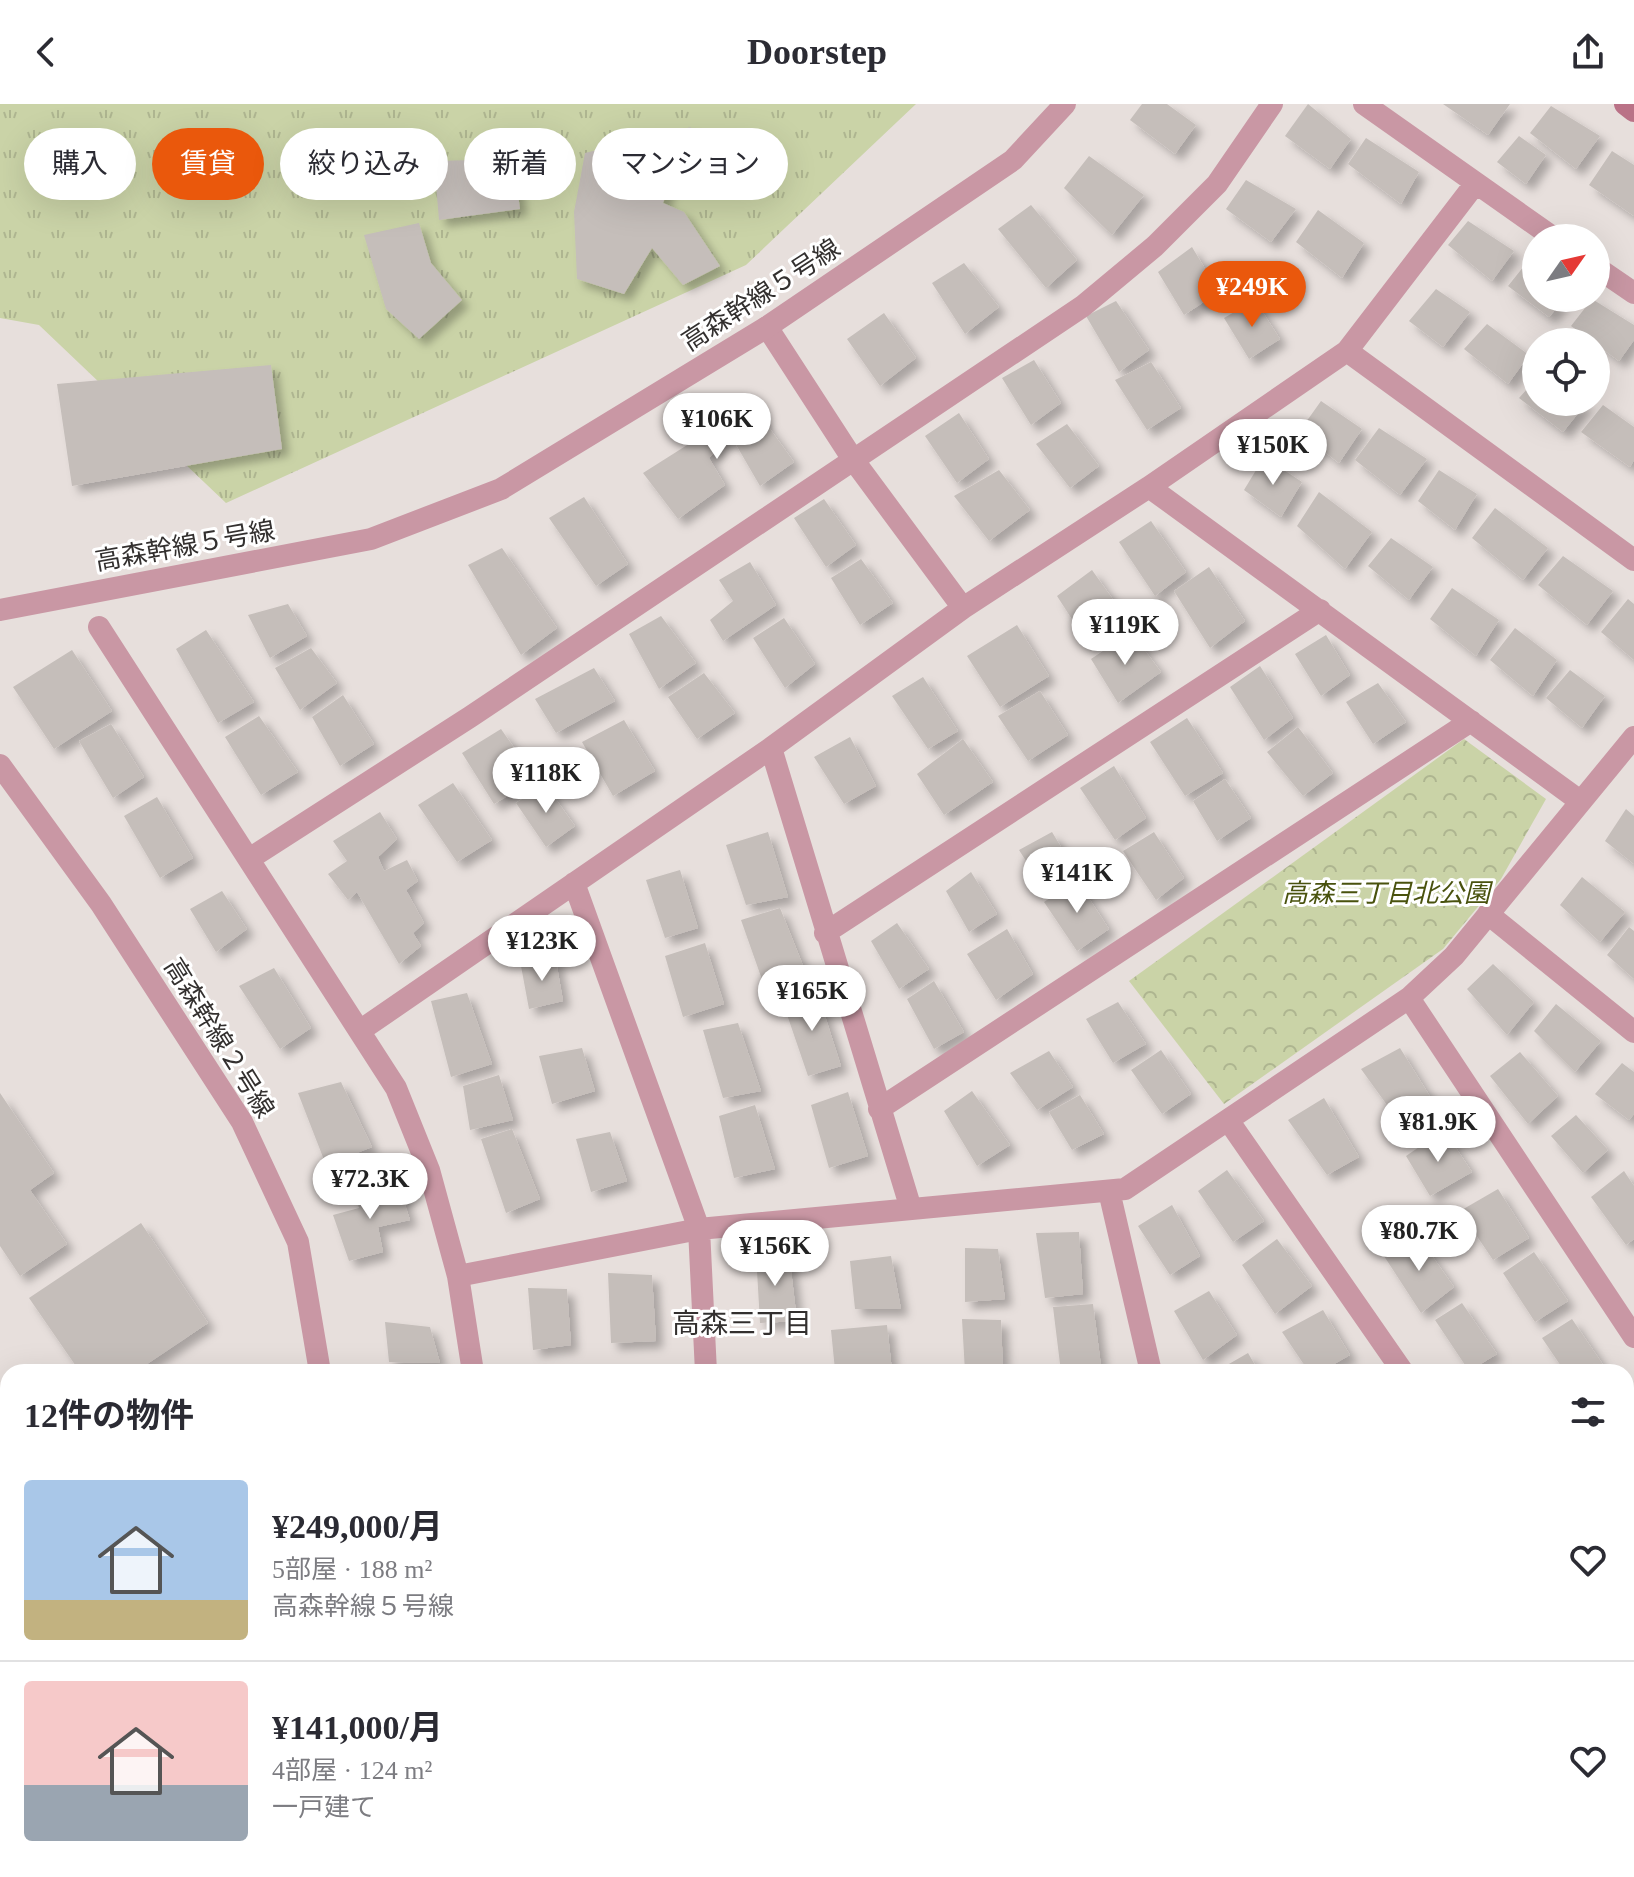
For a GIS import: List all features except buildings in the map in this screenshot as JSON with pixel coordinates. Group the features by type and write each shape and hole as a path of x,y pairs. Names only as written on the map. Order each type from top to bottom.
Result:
{"main road":[{"path":"1625,104 1634,111"}],"street":[{"name":"高森幹線５号線","path":"0,610 371,539 501,489 767,327 1013,160 1065,104"},
{"path":"249,859 470,717 1083,306 1155,246 1217,184 1272,104"},
{"path":"1364,104 1534,224"},
{"path":"361,1030 771,748 963,608 1149,487 1347,351 1475,184"},
{"path":"1610,277 1634,293"},
{"path":"767,327 852,458 963,608"},
{"path":"1347,351 1634,560"},
{"path":"1149,487 1580,801"},
{"path":"825,933 1320,610"},
{"path":"99,627 396,1088 418,1143 458,1276 472,1364"},
{"path":"879,1109 1471,721"},
{"path":"458,1276 699,1229 1125,1189 1409,998 1454,956 1634,737"},
{"path":"771,748 911,1209"},
{"name":"高森幹線２号線","path":"0,765 101,904 242,1122 298,1242 319,1364"},
{"path":"574,883 699,1229 706,1364"},
{"path":"1488,914 1634,1032"},
{"path":"1409,998 1634,1337"},
{"path":"1228,1120 1397,1364"},
{"path":"1109,1191 1149,1364"}],"green space":[{"path":"0,104 916,104 746,265 226,503 39,325 0,318"},
{"name":"高森三丁目北公園","path":"1464,739 1546,799 1501,879 1443,949 1224,1104 1129,981"}],"district":[{"name":"高森三丁目","path":"742,1323"}]}
